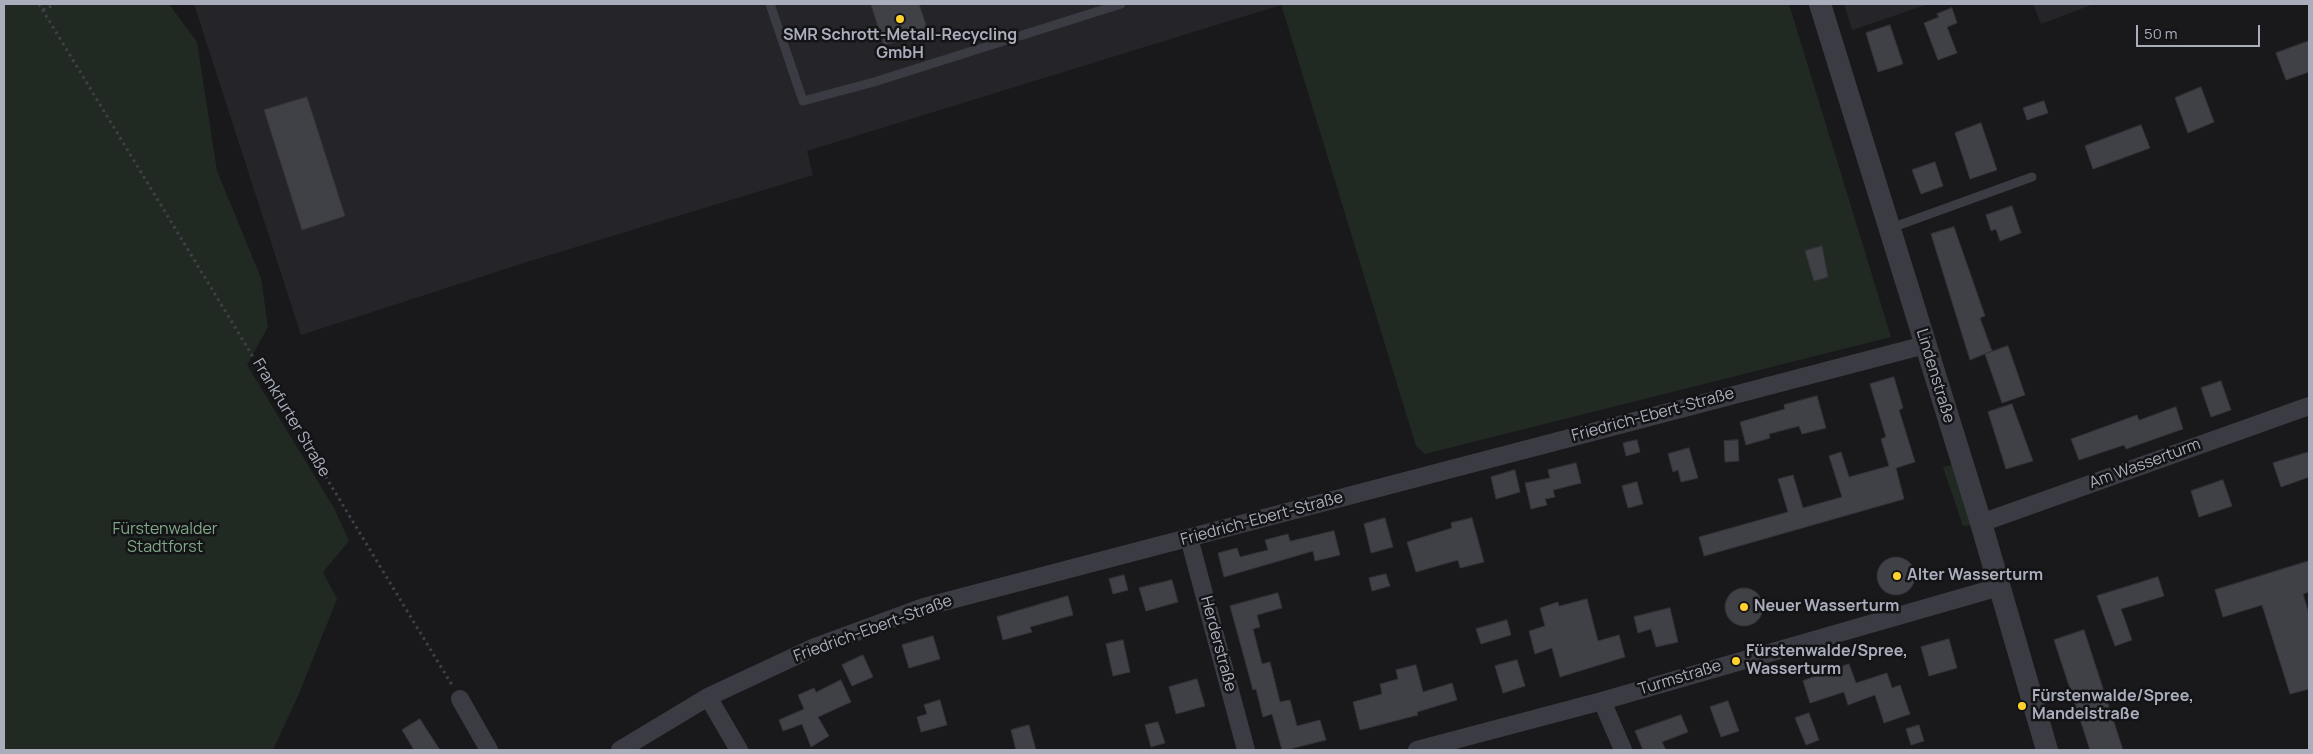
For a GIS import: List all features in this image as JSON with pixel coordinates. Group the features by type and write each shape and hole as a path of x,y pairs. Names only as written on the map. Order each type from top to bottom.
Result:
{"street":[{"name":"Lindenstraße","path":"1820,4 1981,523 2047,750"},
{"name":"Friedrich-Ebert-Straße","path":"620,750 708,697 815,647 924,607 1925,345"},
{"name":"Am Wasserturm","path":"1981,523 2309,406"},
{"name":"Herderstraße","path":"1189,538 1246,750"},
{"name":"Turmstraße","path":"1417,750 1602,701 2000,587"},
{"path":"708,697 739,750"},
{"path":"460,699 490,750"},
{"path":"1602,701 1623,750"}],"lane":[{"path":"770,4 803,101 892,77 1121,4"},
{"path":"1890,229 2032,177"}],"path":[{"name":"Frankfurter Straße","path":"39,4 88,88 261,368 460,699"},
{"path":"43,10 56,4"}],"shaded area":[{"path":"194,4 1281,5 807,151 813,175 530,261 301,335"},
{"path":"1844,4 1929,4 1852,30"},
{"path":"2033,4 2094,4 2041,24"}],"green space":[{"name":"Fürstenwalder Stadtforst","path":"4,4 169,4 197,42 217,171 261,278 268,327 247,365 334,508 349,541 323,572 337,599 298,696 273,750 4,750"},
{"path":"1281,4 1789,4 1891,337 1425,454 1416,446"},
{"path":"1952,465 1970,525 1963,526 1943,467"}],"building":[{"name":"SMR Schrott-Metall-Recycling GmbH","path":"871,4 919,4 929,34 884,45"},
{"path":"1952,8 1957,23 1947,27 1957,53 1938,60 1924,23 1939,17 1937,14"},
{"path":"1890,25 1903,64 1878,72 1866,33"},
{"path":"2309,41 2309,72 2286,80 2276,53"},
{"path":"2201,87 2214,122 2188,133 2175,98"},
{"path":"307,97 345,216 302,230 264,110"},
{"path":"2044,101 2048,113 2027,120 2023,108"},
{"path":"1981,123 1997,170 1970,179 1955,133"},
{"path":"2141,125 2150,148 2093,169 2085,146"},
{"path":"1935,162 1943,186 1921,194 1912,170"},
{"path":"2012,206 2021,233 2000,241 1996,229 1991,231 1986,215"},
{"path":"1954,227 1985,316 1980,318 1992,351 1970,360 1931,234"},
{"path":"1822,246 1828,277 1814,281 1805,251"},
{"path":"2008,346 2025,395 2002,403 1985,354"},
{"path":"1894,377 1903,408 1899,410 1915,462 1896,468 1904,499 1704,556 1699,537 1788,512 1778,479 1793,475 1803,508 1842,497 1829,456 1841,452 1849,477 1889,466 1881,439 1886,437 1870,384"},
{"path":"2221,381 2231,410 2211,417 2201,388"},
{"path":"1817,396 1826,428 1802,434 1799,426 1769,434 1770,438 1746,445 1740,422 1785,409 1784,405"},
{"path":"2012,404 2033,461 2006,469 1988,412"},
{"path":"2176,407 2183,429 2126,449 2124,445 2079,460 2071,439 2137,415 2139,420"},
{"path":"1637,440 1640,452 1626,456 1623,443"},
{"path":"1738,440 1739,461 1725,462 1724,441"},
{"path":"1689,448 1698,478 1681,482 1678,470 1673,472 1668,454"},
{"path":"2309,452 2309,477 2281,487 2273,463"},
{"path":"1576,463 1581,483 1553,490 1555,497 1545,499 1547,505 1531,509 1525,483 1550,478 1548,470"},
{"path":"1515,470 1520,492 1496,499 1491,477"},
{"path":"2223,480 2232,506 2199,517 2191,491"},
{"path":"1637,482 1643,504 1628,508 1622,486"},
{"path":"1385,518 1393,547 1371,553 1364,524"},
{"path":"1472,518 1484,562 1460,568 1458,560 1416,572 1407,542 1452,528 1451,523"},
{"path":"1334,531 1340,555 1315,561 1313,551 1224,577 1218,553 1237,548 1240,557 1268,550 1265,540 1288,534 1290,541"},
{"name":"Alter Wasserturm","path":"1896,557 1903,558 1909,563 1914,569 1914,583 1909,589 1903,594 1896,595 1889,594 1883,589 1878,583 1877,576 1878,569 1883,563 1889,558"},
{"path":"2309,561 2309,592 2303,594 2309,614 2309,689 2290,694 2262,605 2223,617 2215,590"},
{"path":"1386,574 1390,586 1372,591 1369,578"},
{"path":"1124,575 1128,590 1113,594 1109,579"},
{"path":"2158,577 2164,596 2121,609 2132,640 2115,646 2097,596"},
{"path":"1172,580 1178,602 1146,611 1139,588"},
{"name":"Neuer Wasserturm","path":"1744,588 1751,589 1757,594 1762,600 1762,614 1757,620 1751,625 1744,626 1737,625 1731,620 1726,614 1725,607 1726,600 1731,594 1737,589"},
{"path":"1278,593 1282,608 1257,615 1260,627 1253,629 1262,664 1270,662 1280,702 1290,700 1297,726 1320,720 1326,740 1286,750 1282,750 1272,714 1263,717 1256,689 1253,690 1230,606"},
{"path":"1068,596 1073,615 1030,627 1032,632 1003,640 997,617"},
{"path":"1587,599 1598,641 1619,635 1625,657 1560,677 1552,648 1535,654 1529,631 1545,626 1540,608 1558,602 1559,606"},
{"path":"1670,608 1678,642 1656,647 1651,629 1638,633 1634,617"},
{"path":"1507,620 1511,635 1481,644 1476,629"},
{"path":"2084,630 2123,750 2090,750 2054,640"},
{"path":"933,636 940,659 909,668 902,645"},
{"path":"1949,639 1957,668 1929,676 1921,647"},
{"path":"1123,640 1130,672 1113,676 1106,644"},
{"path":"863,655 873,677 852,686 842,665"},
{"path":"1517,660 1525,686 1503,693 1495,666"},
{"path":"1849,664 1856,683 1887,673 1892,688 1900,685 1910,714 1884,723 1875,695 1848,705 1844,692 1810,703 1803,681"},
{"path":"1416,665 1423,692 1452,683 1457,700 1417,712 1418,715 1360,730 1353,702 1382,694 1380,684 1398,679 1396,670"},
{"path":"1197,679 1205,706 1176,714 1169,687"},
{"path":"841,680 851,702 818,717 829,736 811,747 802,724 783,731 779,720 804,709 798,695 814,688 816,692"},
{"path":"940,700 947,725 921,732 917,717 927,714 924,705"},
{"path":"1728,701 1739,731 1721,737 1710,707"},
{"path":"1809,713 1819,740 1806,745 1795,718"},
{"path":"1681,715 1688,732 1662,742 1666,750 1643,750 1635,731"},
{"path":"420,719 440,750 414,750 402,730"},
{"path":"1158,722 1165,743 1151,747 1145,725"},
{"path":"1029,725 1036,750 1016,750 1011,730"},
{"path":"1919,725 1924,741 1911,745 1906,729"}],"place":[{"name":"SMR Schrott-Metall-Recycling GmbH","path":"900,19"},
{"name":"Alter Wasserturm","path":"1897,576"},
{"name":"Neuer Wasserturm","path":"1744,607"},
{"name":"Fürstenwalde/Spree, Wasserturm","path":"1736,661"},
{"name":"Fürstenwalde/Spree, Mandelstraße","path":"2022,706"}]}
